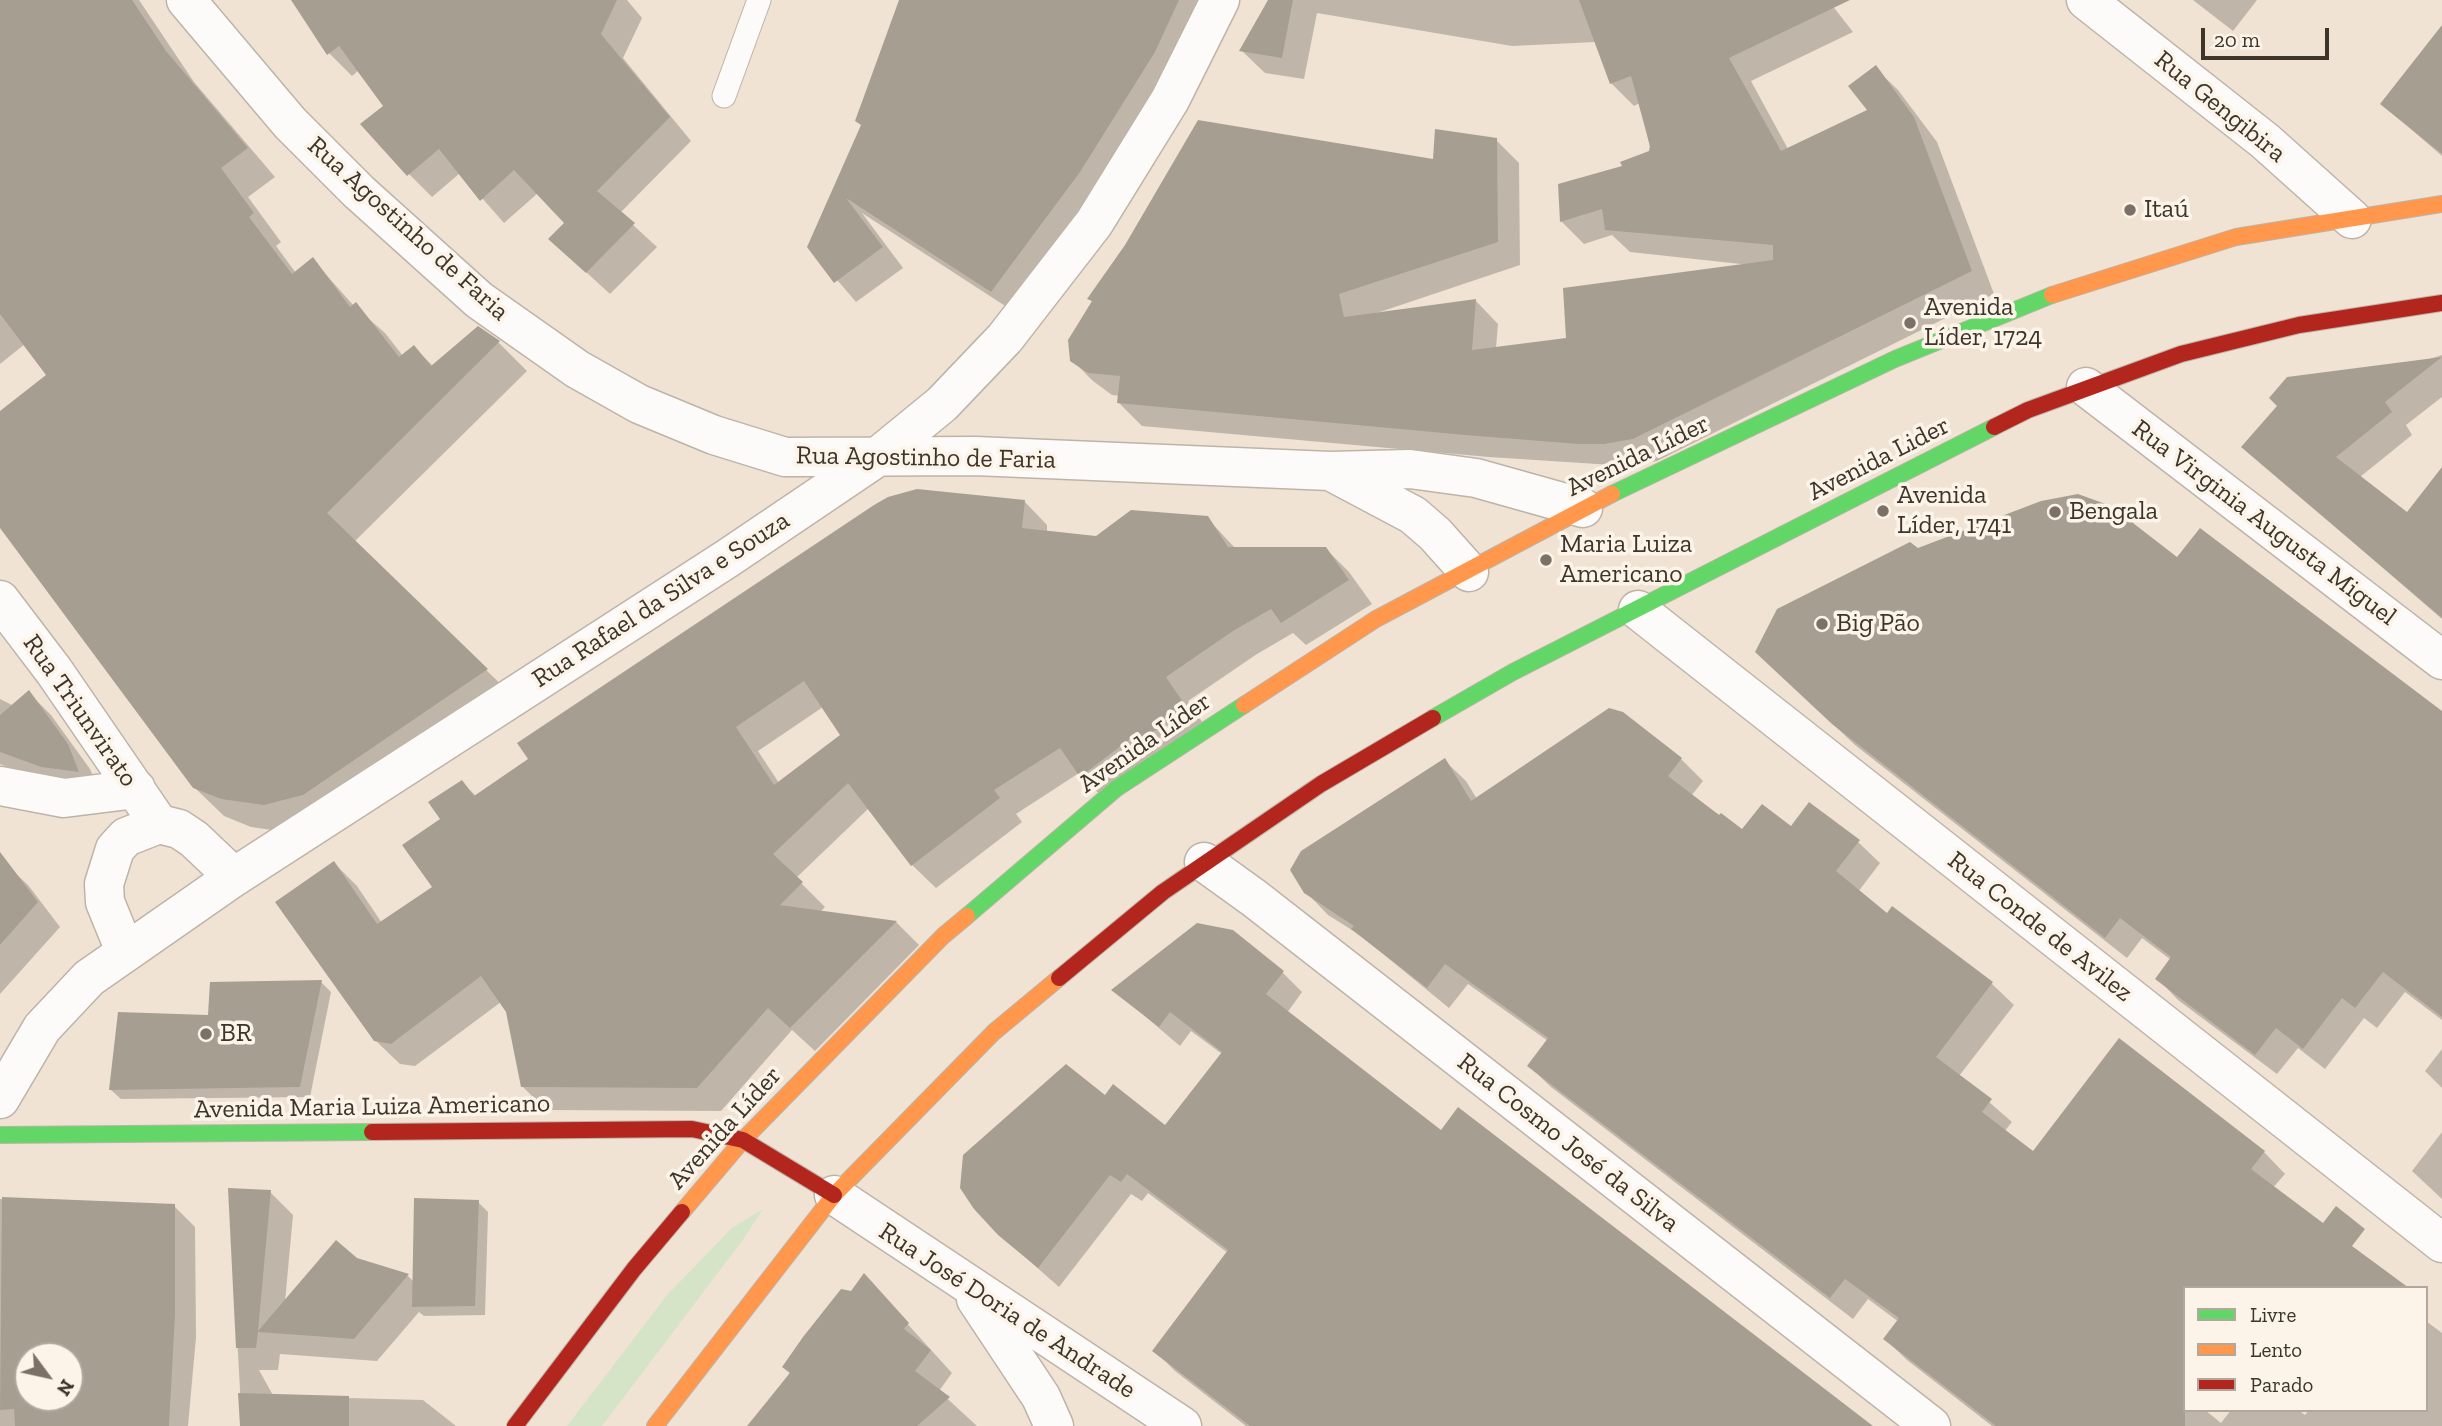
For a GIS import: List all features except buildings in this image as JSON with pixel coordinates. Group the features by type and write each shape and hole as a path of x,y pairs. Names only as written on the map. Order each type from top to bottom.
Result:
{"main road":[{"path":"2352,219 2442,204"},
{"name":"Avenida Líder","path":"515,1426 634,1269 743,1140 943,936 1117,788 1376,619 1469,572 1583,508 1895,359 2061,292 2236,237 2352,219"},
{"name":"Avenida Lider","path":"1204,862 1373,753 1513,672 2028,410 2182,354 2299,325 2442,303"},
{"path":"654,1426 834,1195 994,1032 1204,862"},
{"name":"Avenida Maria Luiza Americano","path":"0,1135 692,1129 743,1140 834,1195"}],"street":[{"name":"Rua Agostinho de Faria","path":"186,0 290,123 359,192 479,300 577,369 639,404 714,435 785,457 975,456 1330,471 1371,468 1423,471 1476,478 1583,508"},
{"name":"Rua Rafael da Silva e Souza","path":"0,1099 42,1028 89,978 125,951 234,877 716,566 876,458 942,404 1006,338 1094,223 1170,100 1220,0"},
{"name":"Rua Gengibira","path":"2086,0 2265,141 2352,219"},
{"name":"Rua Virginia Augusta Miguel","path":"2086,387 2442,660"},
{"name":"Rua Agostinho de Faria","path":"1330,471 1413,515 1435,534 1469,572"},
{"name":"Rua Triunvirato","path":"0,600 159,824"},
{"name":"Rua Conde de Avilez","path":"1638,610 2442,1243"},
{"path":"0,786 64,798 136,789"},
{"path":"125,951 105,902 108,866 115,849 126,837 159,824 179,829 194,839 234,877"},
{"name":"Rua Cosmo José da Silva","path":"1204,862 1265,906 1931,1426"},
{"name":"Rua José Doria de Andrade","path":"834,1195 1180,1426"},
{"path":"967,1285 1041,1397 1054,1426"}],"lane":[{"path":"724,96 759,0"}],"green space":[{"path":"763,1209 742,1241 602,1426 567,1426 667,1295 732,1228"}],"traffic: fast":[{"path":"1612,494 1895,359 2052,295"},
{"path":"1433,718 1513,672 1994,427"},
{"path":"967,916 1117,788 1244,705"},
{"path":"0,1135 372,1132"}],"traffic: slow":[{"path":"2052,295 2236,237 2442,204"},
{"path":"1244,705 1376,619 1612,494"},
{"path":"682,1212 743,1140 943,936 967,916"},
{"path":"655,1426 834,1195 994,1032 1059,978"}],"traffic: jam":[{"path":"1994,427 2028,410 2181,354 2299,325 2442,303"},
{"path":"1059,978 1163,892 1321,784 1433,718"},
{"path":"372,1132 692,1129 743,1140 834,1195"},
{"path":"515,1426 634,1269 682,1212"}],"place":[{"name":"Itaú","path":"2130,210"},
{"name":"Avenida Líder, 1724","path":"1910,323"},
{"name":"Avenida Líder, 1741","path":"1883,511"},
{"name":"Bengala","path":"2055,512"},
{"name":"Maria Luiza Americano","path":"1546,560"},
{"name":"Big Pão","path":"1822,624"},
{"name":"BR","path":"206,1034"}]}
